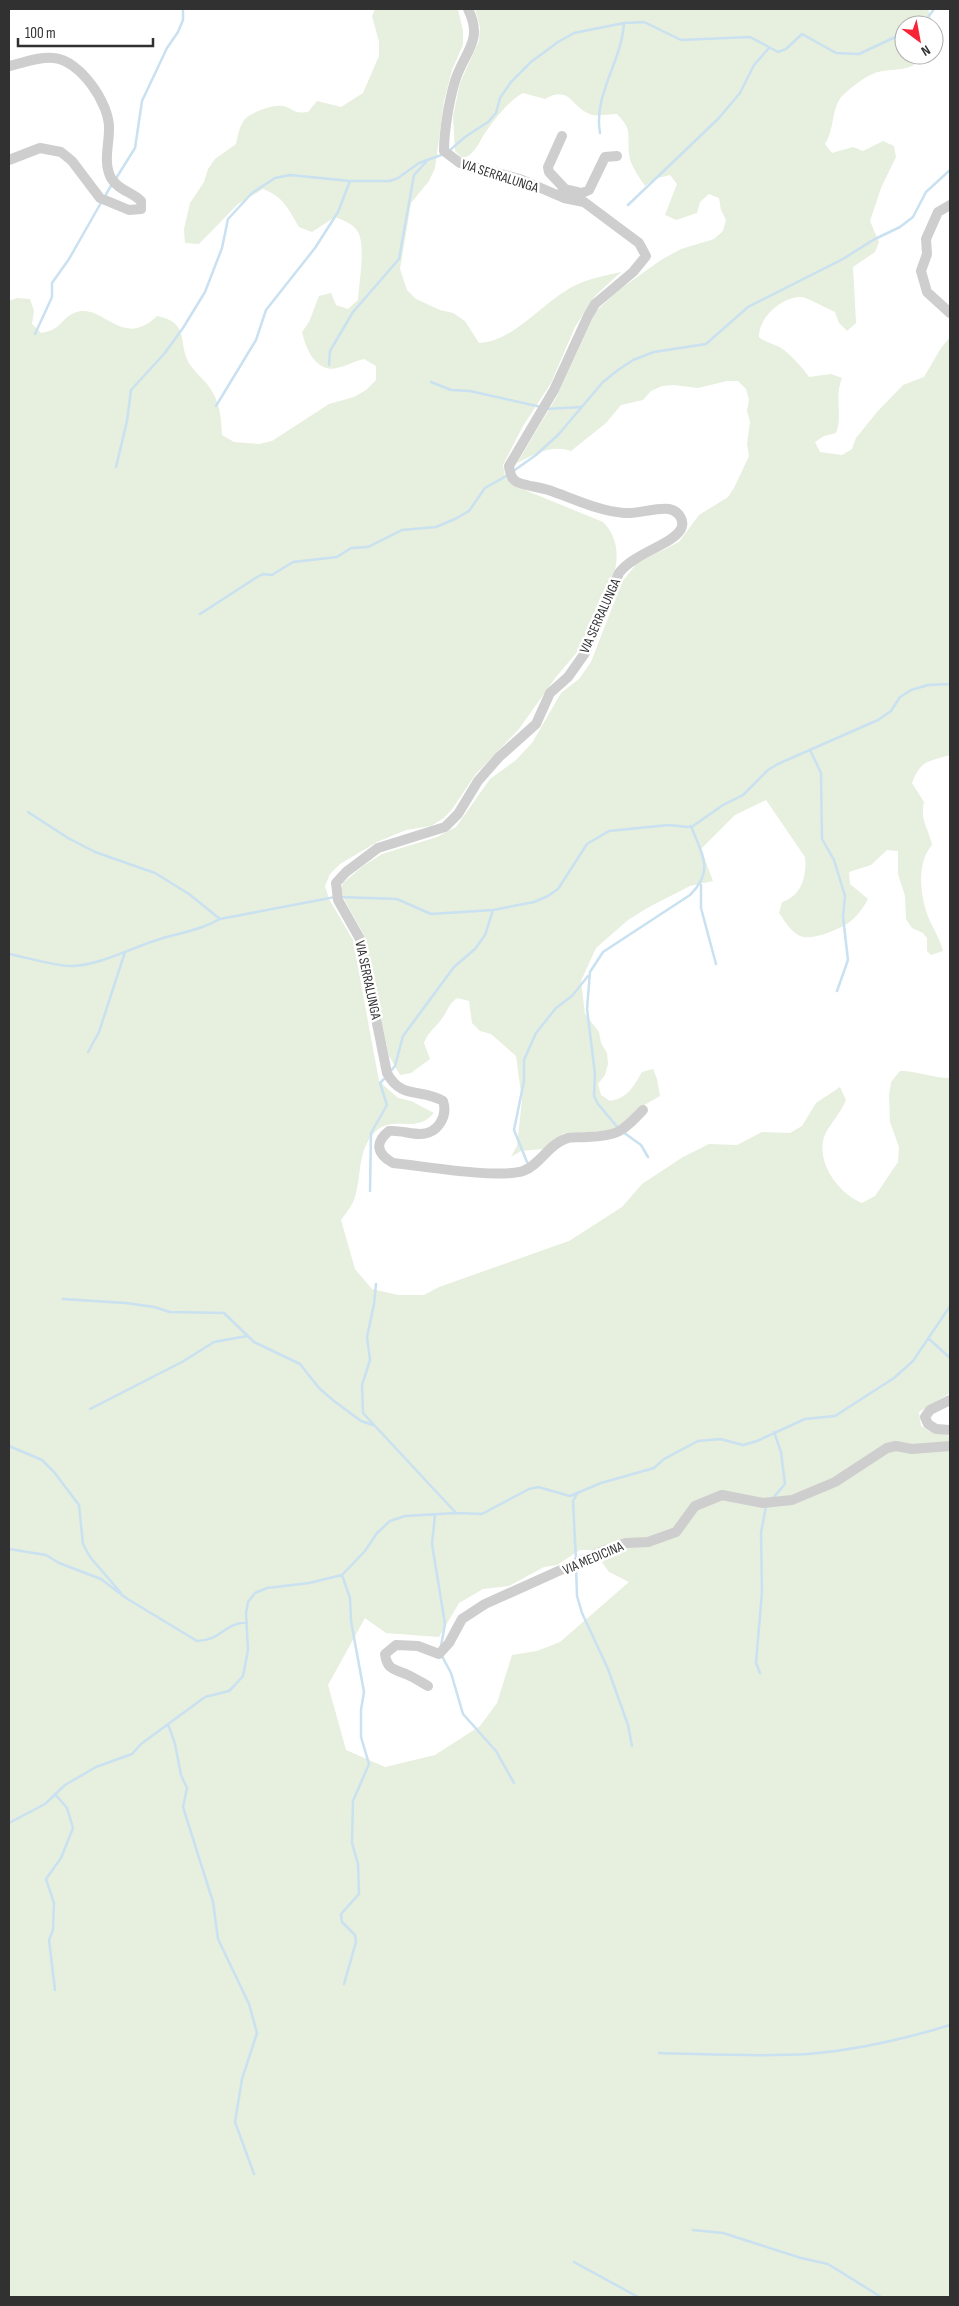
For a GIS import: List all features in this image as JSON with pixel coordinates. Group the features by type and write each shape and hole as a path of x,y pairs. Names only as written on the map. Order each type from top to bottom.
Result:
{"street":[{"name":"VIA SERRALUNGA","path":"468,9 475,30 472,45 455,81 444,151 460,163 562,192 584,202 639,243 646,256 633,272 595,304 554,390 509,466 510,475 516,482 553,491 610,512 627,514 669,509 682,519 682,527 678,534 627,562 619,573 585,653 568,677 550,693 536,724 499,757 478,781 458,814 445,827 378,848 346,872 336,883 335,889 338,900 360,939 387,1073 399,1089 410,1093 434,1095 444,1101 446,1109 444,1117 431,1131 421,1134 400,1130 389,1131 378,1143 378,1150 383,1158 393,1163 471,1172 508,1173 522,1171 534,1166 558,1142 567,1138 610,1137 625,1128 643,1110"},
{"path":"9,66 44,58 54,58 69,64 95,90 108,120 106,159 109,173 116,185 141,201 142,209 129,210 100,198 72,161 61,152 40,148 9,160"},
{"name":"VIA SERRALUNGA","path":"562,136 548,167 549,172 562,192"},
{"name":"VIA SERRALUNGA","path":"562,192 582,193 589,190 605,157 617,156"},
{"path":"950,206 938,212 926,239 927,254 921,271 927,292 950,314"},
{"path":"950,1400 930,1410 925,1417 928,1424 936,1428 950,1430"},
{"name":"VIA MEDICINA","path":"428,1686 406,1674 393,1671 386,1663 385,1654 396,1645 418,1646 438,1654 449,1643 462,1619 484,1604 626,1542 648,1542 676,1532 682,1520 695,1506 722,1495 763,1503 792,1500 823,1488 887,1448 896,1446 912,1449 950,1446"}],"green space":[{"path":"375,9 458,9 463,31 463,45 452,70 444,101 435,168 429,181 411,203 400,269 407,290 416,299 440,310 453,313 465,321 479,343 492,341 504,336 559,295 582,282 621,272 595,296 575,327 551,383 523,426 503,465 505,477 515,486 603,522 614,538 617,557 615,570 578,651 556,677 519,729 475,775 453,808 444,818 431,826 406,830 377,842 340,864 330,874 325,886 329,899 353,940 379,1081 398,1098 411,1101 434,1113 419,1123 390,1125 382,1127 375,1132 365,1147 354,1200 341,1220 355,1269 372,1289 398,1295 424,1295 439,1287 569,1241 622,1207 642,1184 683,1157 709,1144 737,1145 762,1132 790,1133 802,1126 816,1103 840,1087 846,1100 824,1137 823,1157 826,1167 838,1185 853,1199 862,1203 875,1196 898,1162 899,1147 890,1122 889,1096 891,1082 900,1071 950,1078 950,1393 919,1412 921,1426 929,1431 950,1436 950,2297 9,2297 9,301 17,298 30,299 34,311 32,324 41,333 48,332 57,327 69,315 84,311 94,313 123,327 133,329 144,325 157,316 168,319 175,324 182,335 184,350 191,366 215,396 220,415 222,435 234,442 259,444 272,441 329,404 354,397 366,390 376,380 376,366 364,359 337,368 323,367 309,352 302,332 309,322 319,296 331,293 336,305 348,309 358,300 362,246 358,232 354,227 335,217 312,232 299,227 281,200 263,189 238,204 199,244 185,243 184,229 190,203 204,182 208,169 215,159 236,144 240,127 246,118 253,113 274,106 287,107 296,112 308,112 317,101 341,107 363,93 379,56 379,42 372,16","holes":["580,1550 593,1550 609,1572 629,1582 560,1642 537,1651 512,1655 497,1703 480,1726 435,1755 385,1767 346,1750 328,1685 365,1618 386,1633 439,1637 459,1603 483,1589 509,1586 544,1567 557,1565"]},
{"path":"475,9 928,9 930,15 894,15 894,65 914,65 902,69 875,73 858,82 843,95 839,100 825,144 832,153 853,147 863,151 883,141 894,146 896,157 881,188 870,221 879,242 875,252 853,267 856,323 847,331 839,323 835,312 805,298 794,298 779,304 767,316 762,323 759,337 784,350 809,377 831,374 842,378 839,392 839,420 836,433 824,436 815,442 820,452 842,455 852,449 856,438 877,412 903,385 924,377 941,348 950,337 950,755 926,763 918,770 912,783 924,802 923,814 932,845 927,852 922,871 923,901 943,951 931,955 927,951 927,938 923,933 912,928 906,919 905,896 898,874 898,851 887,850 871,865 849,872 850,884 868,899 849,923 822,935 810,937 800,936 793,931 779,913 782,902 794,895 801,885 805,872 805,857 766,800 735,815 701,849 713,881 690,886 628,920 596,948 581,981 585,1014 599,1032 601,1043 607,1053 608,1064 605,1075 598,1084 601,1095 610,1101 616,1100 633,1087 642,1072 653,1069 660,1096 641,1107 631,1118 610,1131 564,1133 543,1149 521,1151 511,1157 517,1146 522,1100 516,1056 491,1034 480,1031 472,1023 469,1001 457,998 430,1032 424,1043 430,1059 411,1073 400,1075 389,1056 364,935 345,901 341,890 343,883 363,866 382,854 437,837 456,827 490,779 516,760 532,743 561,693 579,679 591,662 622,582 637,563 679,542 699,515 728,497 749,456 747,444 750,422 747,411 749,400 746,389 738,381 727,381 698,388 674,385 662,386 651,391 643,400 621,405 606,423 571,451 550,449 517,463 556,398 596,311 619,290 661,260 681,249 714,239 723,231 726,220 721,210 719,198 709,194 700,202 697,213 676,220 665,215 677,184 670,175 654,179 645,186 631,162 628,132 622,119 617,114 593,115 585,112 561,94 545,99 523,93 506,106 475,149 463,159 455,151 453,116 460,83 479,41 480,27"}],"waterway":[{"path":"115,180 135,148 142,101 167,48 178,32 183,20 183,9"},
{"path":"930,15 934,9"},
{"path":"449,151 465,137 488,122 496,113 500,98 511,82 531,62 574,33 624,23 644,22 681,40 750,37 778,52 786,49 802,34 836,53 859,54 894,38"},
{"path":"600,133 601,105 622,37 624,23"},
{"path":"628,205 718,119 740,93 754,65 769,48"},
{"path":"116,467 127,421 131,390 164,354 183,328 205,292 222,248 228,219 252,193 275,178 290,175 350,181 390,181 398,178 419,163 444,154"},
{"path":"329,365 330,351 353,312 399,259 414,175 426,162"},
{"path":"512,472 536,455 558,435 603,382 618,370 633,360 654,352 706,344 748,307 843,259 873,240 900,227 913,217 926,192 950,170"},
{"path":"216,406 256,340 266,310 315,248 338,212 350,181"},
{"path":"105,196 112,184"},
{"path":"35,334 52,297 52,283 69,259 102,201"},
{"path":"431,382 451,390 470,391 541,407"},
{"path":"546,409 581,407"},
{"path":"200,614 257,577 263,574 272,575 293,562 337,557 351,548 368,547 402,530 436,527 455,519 469,511 485,488 508,475"},
{"path":"340,897 397,899 431,914 493,910 534,902 558,889 587,844 609,831 669,825 693,826 723,805 743,795 768,770 778,764 878,720 891,711 900,697 911,690 928,685 950,684"},
{"path":"810,750 821,773 822,839 834,860 845,896 843,917 848,960 837,991"},
{"path":"28,812 68,838 95,852 155,873 189,894 220,919"},
{"path":"619,1129 598,1104 594,1096 595,1074 587,1009 590,972 603,952 690,895 698,886 702,878 704,862 691,826"},
{"path":"701,885 701,908 716,964"},
{"path":"9,954 59,965 84,965 104,960 163,938 196,929 220,919 335,897"},
{"path":"390,1072 395,1066 403,1036 454,967 475,949 485,935 493,910"},
{"path":"88,1052 99,1032 125,952"},
{"path":"527,1162 514,1130 524,1081 524,1060 536,1033 556,1008 572,996 588,976"},
{"path":"370,1191 371,1133 387,1105 380,1083 386,1077"},
{"path":"623,1132 641,1145 648,1157"},
{"path":"376,1284 367,1337 370,1360 362,1385 363,1413 456,1513"},
{"path":"63,1299 126,1303 154,1307 170,1312 224,1313 254,1342 300,1364 319,1388 334,1401 361,1421 373,1425"},
{"path":"9,1823 45,1804 65,1785 96,1767 132,1754 141,1744 205,1697 229,1691 243,1676 248,1650 246,1613 248,1602 255,1593 267,1588 309,1583 342,1575 365,1551 377,1533 390,1521 405,1516 456,1513 482,1514 529,1489 538,1487 570,1496 601,1483 654,1468 664,1459 698,1441 720,1439 743,1445 757,1441 805,1419 835,1416 894,1378 913,1361 950,1306"},
{"path":"90,1409 182,1362 214,1342 247,1336"},
{"path":"928,1338 950,1358"},
{"path":"773,1498 785,1484 781,1452 774,1432"},
{"path":"9,1446 42,1460 54,1472 79,1505 83,1544 90,1557 121,1593"},
{"path":"576,1560 573,1501 577,1494"},
{"path":"760,1673 756,1663 762,1592 761,1533 766,1506"},
{"path":"435,1515 432,1544 445,1624 441,1646"},
{"path":"9,1549 46,1555 59,1563 101,1579 126,1598 197,1641 211,1638 232,1626 247,1622"},
{"path":"576,1566 577,1596 582,1613 608,1669 628,1725 632,1746"},
{"path":"342,1575 350,1598 351,1621 364,1692 361,1710 361,1737 369,1764 353,1801 352,1843 358,1864 359,1894 341,1914 342,1922 355,1935 356,1942 344,1984"},
{"path":"442,1656 451,1673 463,1714 496,1751 514,1783"},
{"path":"168,1724 175,1744 181,1775 187,1788 183,1807 213,1902 218,1939 249,2004 257,2033 242,2079 235,2122 254,2174"},
{"path":"55,1794 67,1808 73,1828 61,1858 46,1879 54,1903 53,1930 49,1940 55,1990"},
{"path":"659,2053 808,2054 880,2043 950,2025"},
{"path":"693,2230 723,2233 801,2258 828,2264 881,2297"},
{"path":"574,2262 638,2297"}]}
